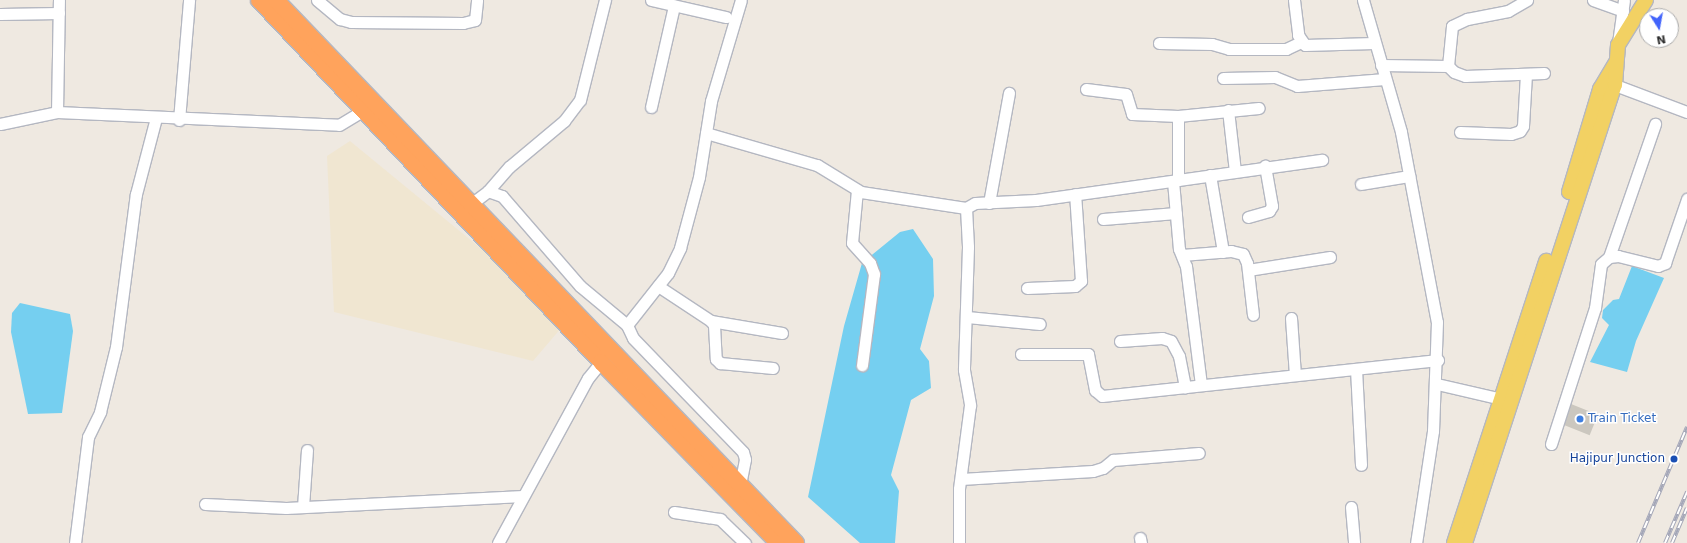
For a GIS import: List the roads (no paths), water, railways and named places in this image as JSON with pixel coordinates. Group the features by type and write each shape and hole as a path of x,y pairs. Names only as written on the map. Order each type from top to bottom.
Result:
{"highway":[{"path":"259,0 601,362 778,543"},
{"path":"276,0 796,543"}],"main road":[{"path":"1465,543 1614,85 1618,45 1646,0"},
{"path":"1454,543 1502,399 1600,89 1616,62"}],"street":[{"path":"57,112 59,0"},
{"path":"179,120 188,0"},
{"path":"317,0 340,19 351,22 463,23 475,20 477,0"},
{"path":"472,204 488,191 509,167 564,121 580,100 605,0"},
{"path":"651,0 726,17"},
{"path":"627,325 674,263 680,248 700,177 711,101 740,0"},
{"path":"1294,0 1300,42"},
{"path":"1363,0 1385,79 1409,176 1418,229 1433,291 1438,360 1437,384 1416,543"},
{"path":"1448,66 1452,26 1508,11 1527,0"},
{"path":"1593,0 1624,6 1618,45"},
{"path":"650,107 674,6"},
{"path":"0,14 59,13"},
{"path":"1159,43 1212,44 1229,49 1286,49 1300,42 1311,46 1374,43"},
{"path":"1381,65 1448,66 1454,72 1465,76 1544,73"},
{"path":"1460,132 1511,134 1520,131 1523,126 1526,74"},
{"path":"1223,78 1275,77 1297,86 1385,79"},
{"path":"1614,85 1687,112"},
{"path":"1086,88 1126,94 1132,114 1178,116 1259,108"},
{"path":"989,202 1009,93"},
{"path":"0,124 57,112 179,120 339,125 364,110"},
{"path":"1228,110 1235,171"},
{"path":"1178,116 1175,181 1176,213 1182,255 1186,266 1200,385"},
{"path":"75,543 88,437 100,412 112,366 136,194 156,118"},
{"path":"1551,444 1595,308 1598,272 1609,257 1655,124"},
{"path":"706,133 817,165 857,190 875,196 937,202 966,208 975,203 1024,202 1175,181 1265,166 1322,160"},
{"path":"1248,217 1269,211 1272,206 1265,166"},
{"path":"1210,175 1223,252"},
{"path":"1361,184 1409,176"},
{"path":"857,190 852,243 870,263 874,274 862,365"},
{"path":"488,191 502,196 580,286 627,325 633,338 743,452 745,459 740,485"},
{"path":"1027,288 1075,286 1081,281 1075,194"},
{"path":"1609,257 1618,256 1658,266 1665,263 1687,200"},
{"path":"959,543 961,479 970,405 964,370 967,316 966,208"},
{"path":"1103,219 1176,213"},
{"path":"1182,255 1223,252 1243,254 1248,270 1253,315"},
{"path":"1248,270 1330,257"},
{"path":"658,286 711,321 782,333"},
{"path":"967,316 1040,324"},
{"path":"1291,318 1295,375"},
{"path":"711,321 714,325 716,359 720,363 773,368"},
{"path":"1120,341 1162,338 1171,341 1179,356 1185,387"},
{"path":"1021,354 1088,354 1096,390 1102,396 1438,360"},
{"path":"498,543 588,378 601,362"},
{"path":"1356,369 1361,465"},
{"path":"1437,384 1502,399"},
{"path":"303,507 307,450"},
{"path":"961,479 1093,471 1103,468 1113,460 1199,453"},
{"path":"205,504 303,507 523,496"},
{"path":"1351,507 1354,543"},
{"path":"674,512 720,519 745,543"}],"water":[{"path":"913,229 933,259 934,296 920,349 929,361 931,388 911,400 891,475 899,491 895,543 860,543 808,497 844,326 862,263 900,232"},
{"path":"1632,266 1664,278 1636,341 1627,372 1590,362 1609,325 1602,318 1603,310 1613,300 1619,299"},
{"path":"20,303 70,314 73,331 62,413 28,414 11,332 12,313"}],"railway":[{"path":"1638,543 1687,427"},
{"path":"1665,543 1687,492"},
{"path":"1672,543 1687,508"}],"place":[{"name":"Train Ticket","path":"1580,419"},
{"name":"Hajipur Junction","path":"1674,459"}]}
